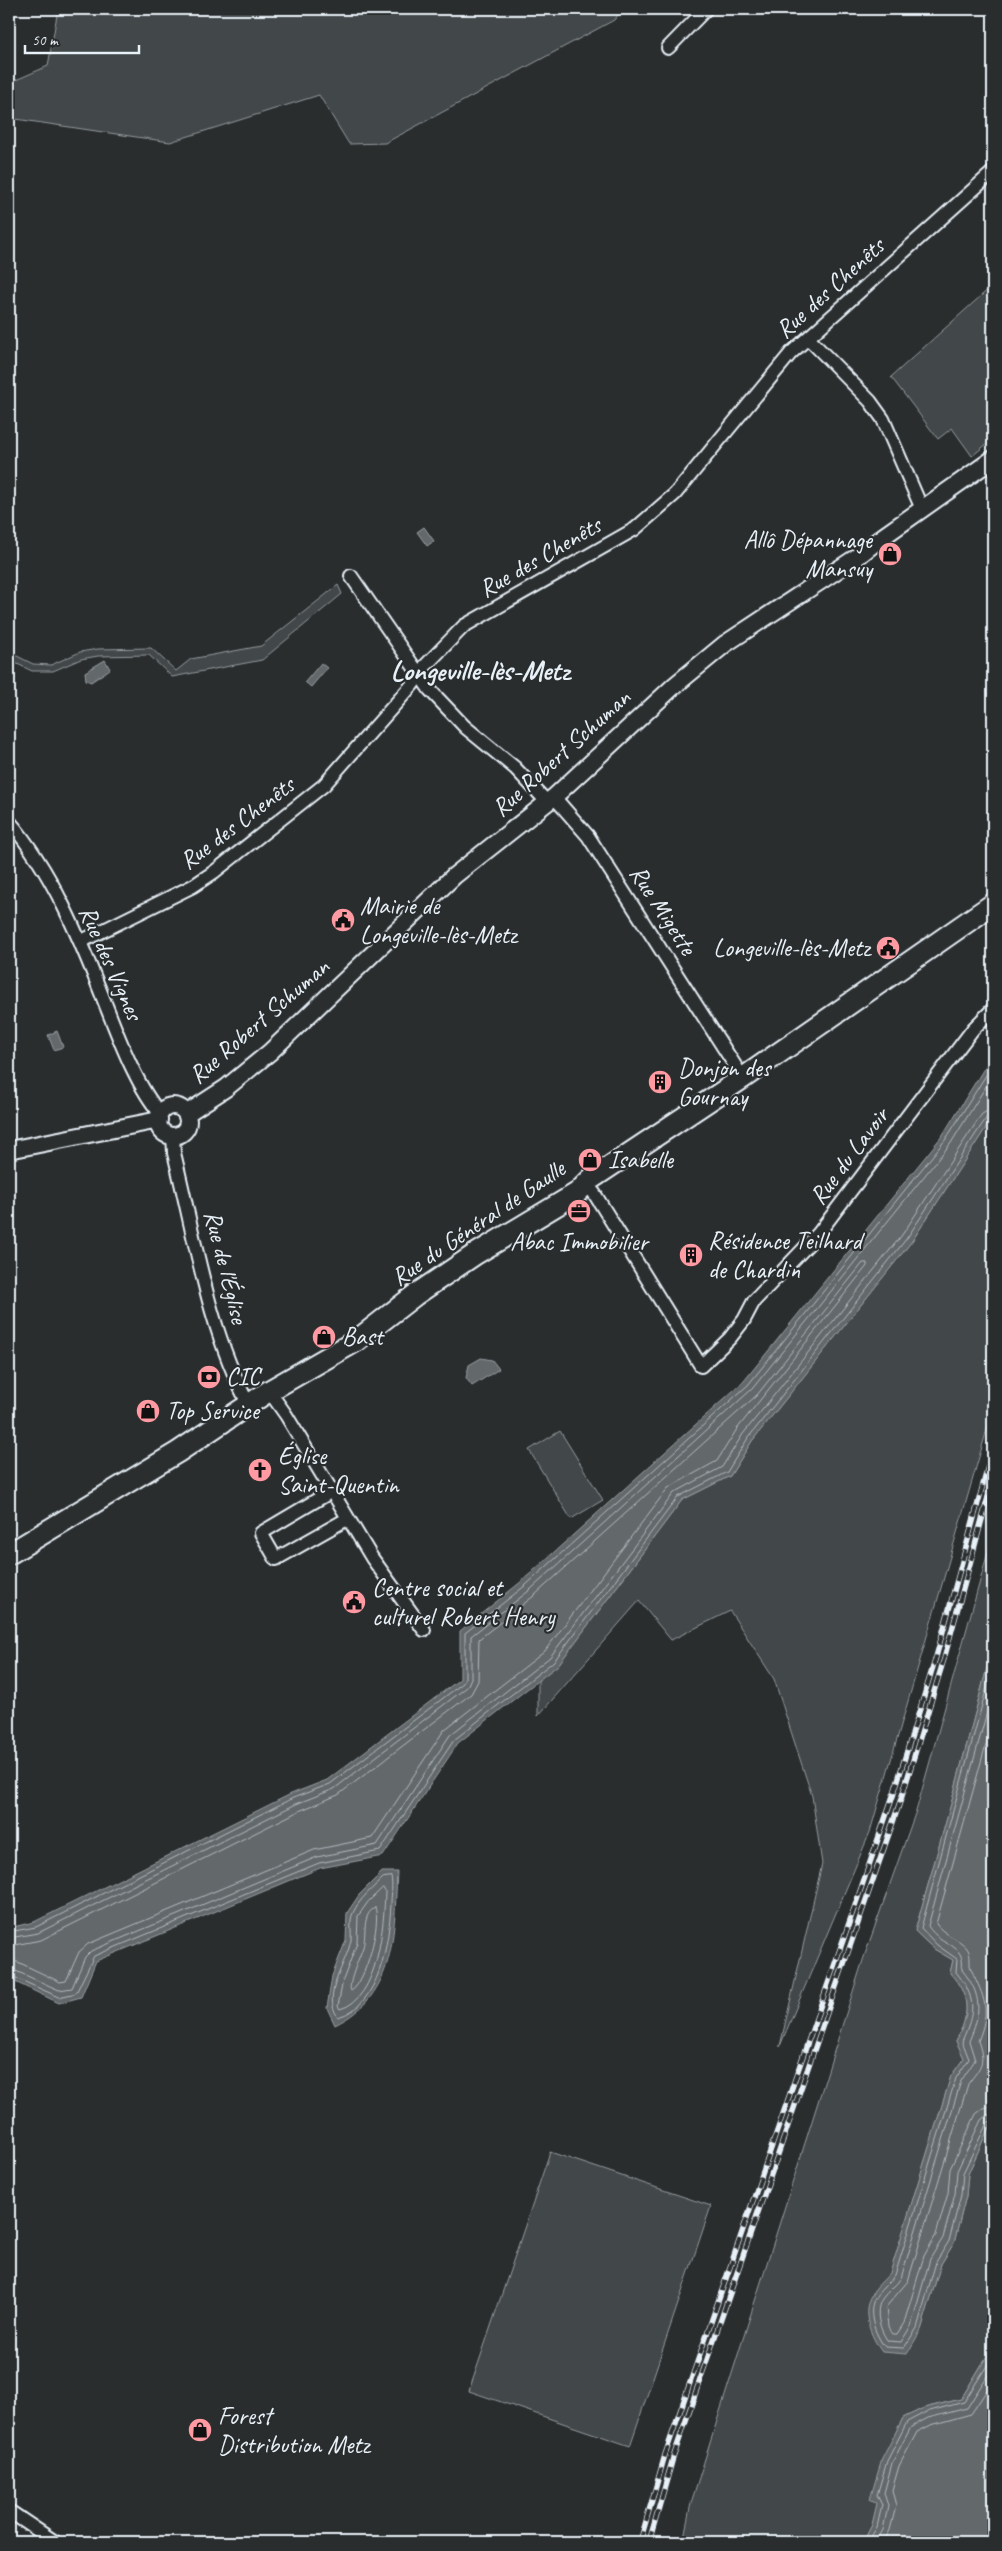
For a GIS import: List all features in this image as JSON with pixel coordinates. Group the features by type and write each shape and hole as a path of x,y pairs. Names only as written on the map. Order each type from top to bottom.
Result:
{"main road":[{"name":"Rue du Général de Gaulle","path":"9,1554 178,1452 269,1391 356,1341 423,1290 474,1255 577,1193 586,1184 743,1078 993,904"}],"street":[{"path":"668,48 706,9"},
{"name":"Rue des Chenêts","path":"80,942 193,886 214,872 324,785 420,673 464,626 635,529 656,514 675,494 791,353 993,172"},
{"path":"808,338 870,401 883,419 922,509"},
{"name":"Rue Robert Schuman","path":"186,1114 226,1088 270,1052 454,876 551,800 674,686 725,644 856,557 993,460"},
{"name":"Rue Migette","path":"351,576 430,690 465,727 515,768 588,836 743,1078"},
{"name":"Rue des Vignes","path":"9,821 13,834 39,863 80,942 116,1030 159,1117"},
{"name":"Rue du Lavoir","path":"586,1184 701,1366 730,1338 744,1320 754,1301 818,1234 972,1029 993,1009"},
{"path":"9,1150 159,1117 171,1106 180,1108 186,1114 188,1119 186,1128 182,1132 173,1135 161,1129 159,1117"},
{"name":"Rue de l'Église","path":"173,1135 174,1154 214,1316 229,1366 249,1406"},
{"path":"269,1391 286,1415 372,1558 424,1630"},
{"path":"332,1491 261,1533 276,1560 347,1519"},
{"path":"9,2511 55,2542"}],"shaded area":[{"path":"58,9 623,9 614,20 385,143 349,144 319,95 170,142 9,118 9,83 48,66"},
{"path":"993,285 993,439 972,456 952,428 938,439 891,377"},
{"path":"338,585 342,594 262,660 172,677 149,655 98,656 81,659 53,671 32,671 9,660 9,652 33,664 51,665 80,652 98,649 151,648 176,671 191,659 261,646"},
{"path":"993,1117 993,1409 870,1832 780,2046 822,1864 812,1796 774,1679 730,1611 671,1640 639,1601 538,1716 538,1680 558,1665 682,1500 730,1476 752,1441 912,1241"},
{"path":"560,1431 603,1500 571,1519 529,1450"},
{"path":"993,1534 993,1645 915,1931 934,1949 953,1960 950,1973 962,1990 966,2006 964,2022 956,2041 964,2058 951,2076 890,2274 871,2294 921,2330 941,2264 954,2243 966,2196 968,2174 993,2118 993,2346 961,2399 924,2408 903,2418 897,2430 872,2525 863,2542 683,2542 691,2503 863,1960 917,1808"},
{"path":"550,2152 711,2206 630,2446 469,2391"}],"water":[{"path":"424,527 434,541 427,546 417,532"},
{"path":"105,660 110,669 91,682 86,680 85,672"},
{"path":"321,663 327,668 311,687 305,682"},
{"path":"57,1031 63,1047 54,1050 48,1035"},
{"path":"993,1054 993,1117 912,1241 752,1441 730,1476 682,1500 558,1665 458,1743 383,1856 320,1868 96,1961 81,1997 59,2003 9,1979 9,1928 34,1922 291,1794 327,1780 460,1679 460,1631 522,1581 744,1381 942,1136"},
{"path":"481,1358 492,1360 499,1369 472,1386 466,1378 469,1365"},
{"path":"993,1645 993,2118 968,2174 966,2196 954,2243 941,2264 921,2330 907,2354 882,2352 868,2324 867,2309 869,2301 876,2288 890,2273 951,2076 964,2058 956,2041 964,2022 966,2006 962,1990 950,1973 953,1960 934,1949 915,1931"},
{"path":"382,1872 397,1872 395,1917 388,1960 381,1979 370,1997 355,2012 335,2025 327,2008 332,1976 346,1940 347,1913 359,1895"},
{"path":"993,2346 993,2542 863,2542 872,2525 877,2503 870,2499 882,2459 903,2418 924,2408 961,2399"}],"railway":[{"path":"640,2542 665,2455 894,1793 936,1657 993,1448"},
{"path":"649,2542 673,2458 902,1796 944,1659 993,1479"}],"place":[{"name":"Allô Dépannage Mansuy","path":"890,554"},
{"name":"Mairie de Longeville-lès-Metz","path":"343,920"},
{"name":"Longeville-lès-Metz","path":"888,948"},
{"name":"Donjon des Gournay","path":"660,1082"},
{"name":"Isabelle","path":"590,1160"},
{"name":"Abac Immobilier","path":"579,1211"},
{"name":"Résidence Teilhard de Chardin","path":"691,1255"},
{"name":"Bast","path":"324,1337"},
{"name":"CIC","path":"209,1377"},
{"name":"Top Service","path":"148,1411"},
{"name":"Église Saint-Quentin","path":"260,1470"},
{"name":"Centre social et culturel Robert Henry","path":"354,1602"},
{"name":"Forest Distribution Metz","path":"200,2430"}],"district":[{"name":"Longeville-lès-Metz","path":"480,670"}]}
